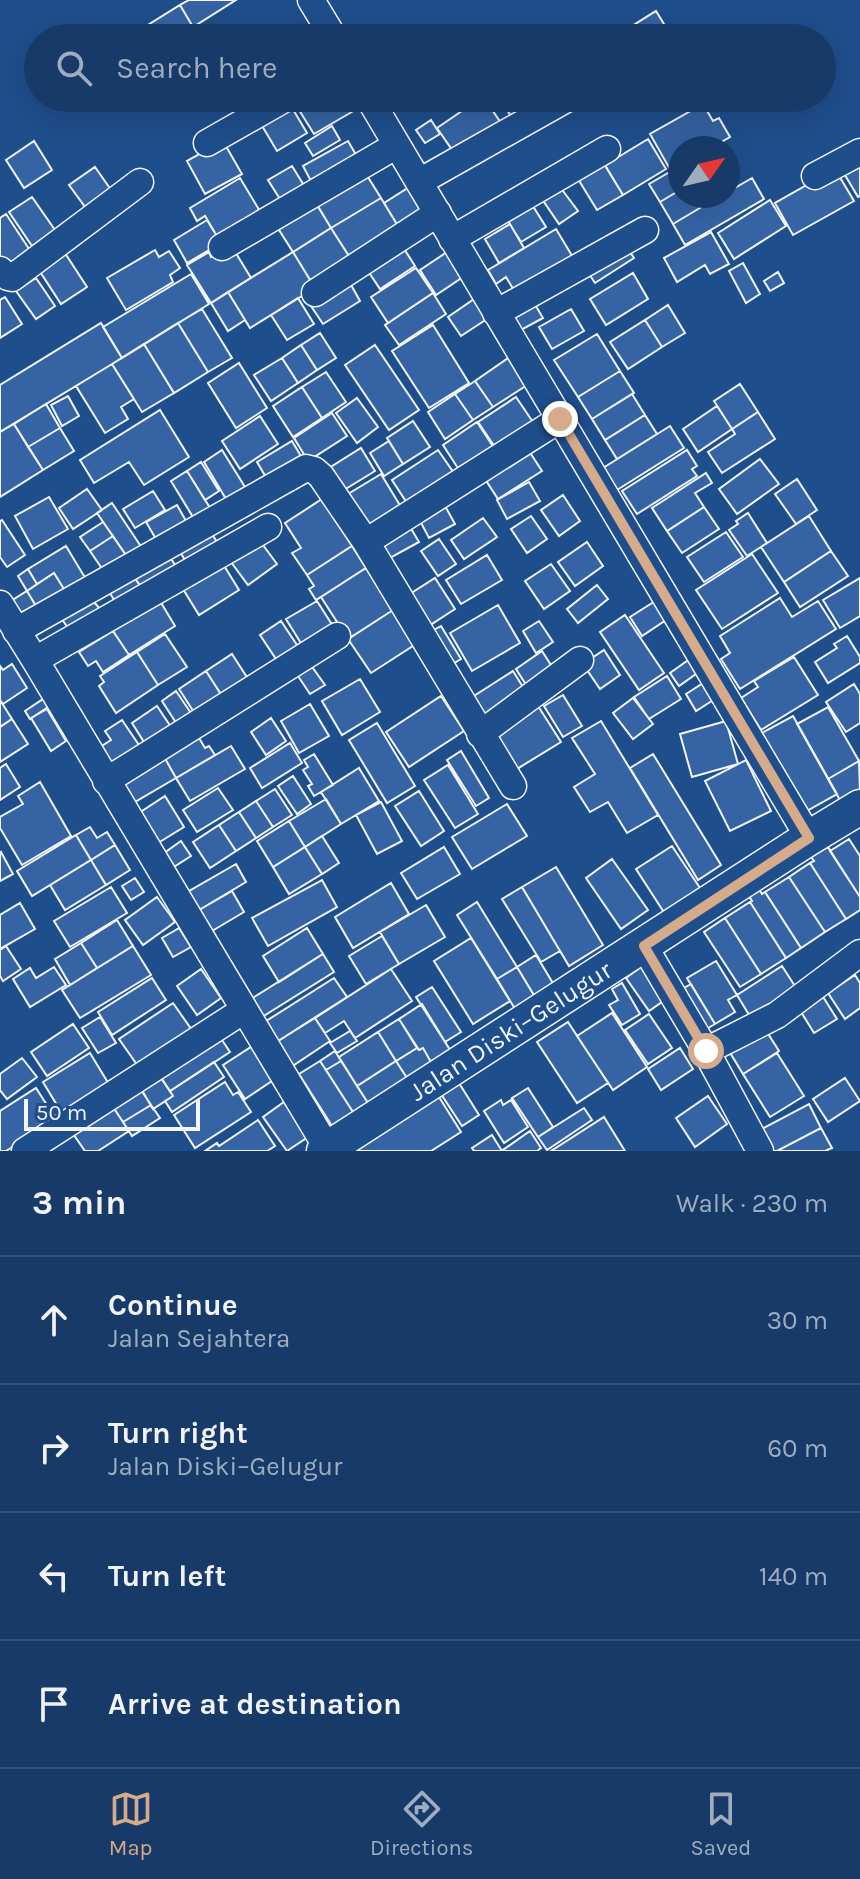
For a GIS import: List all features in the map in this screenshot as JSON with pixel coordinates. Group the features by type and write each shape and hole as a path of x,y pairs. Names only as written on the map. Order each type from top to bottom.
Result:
{"main road":[{"name":"Jalan Diski–Gelugur","path":"327,1150 860,807"}],"street":[{"path":"322,4 329,24"},
{"path":"207,143 261,112"},
{"path":"377,112 809,838"},
{"path":"419,182 543,112"},
{"path":"222,247 397,145"},
{"path":"452,239 607,149"},
{"path":"815,176 860,152"},
{"path":"0,270 12,278 140,182"},
{"path":"315,293 438,213"},
{"path":"496,313 645,230"},
{"path":"366,542 560,419"},
{"path":"16,631 306,468 314,470 366,542 513,786"},
{"path":"35,660 268,527"},
{"path":"0,604 327,1150"},
{"path":"106,781 337,636"},
{"path":"480,734 580,660"},
{"path":"644,946 760,1151"},
{"path":"706,1051 777,1015 860,953"},
{"path":"25,1151 244,1010"}],"building":[{"path":"189,0 236,0 198,24 191,24 180,5"},
{"path":"180,5 191,24 149,24"},
{"path":"656,11 664,24 635,24"},
{"path":"270,112 295,112 307,133 277,151 258,119"},
{"path":"300,112 352,112 314,134"},
{"path":"460,112 494,112 503,126 457,157 437,128"},
{"path":"508,112 535,112 516,125"},
{"path":"689,112 708,112 713,121 719,118 729,136 668,136 668,166 650,134"},
{"path":"431,120 440,134 425,143 416,130"},
{"path":"332,126 340,140 313,156 305,143"},
{"path":"648,139 666,169 623,195 605,165"},
{"path":"34,141 52,170 24,188 6,160"},
{"path":"223,141 242,174 205,194 187,161"},
{"path":"348,141 359,160 313,185 303,166"},
{"path":"601,159 623,195 597,210 575,174"},
{"path":"292,166 308,192 285,207 268,180"},
{"path":"860,166 860,196 858,197 845,175"},
{"path":"95,167 116,197 91,215 69,185"},
{"path":"835,169 854,201 793,235 775,203"},
{"path":"668,173 668,197 660,202 649,184"},
{"path":"366,174 381,198 331,228 317,205"},
{"path":"240,178 264,218 221,243 205,216 197,221 190,208"},
{"path":"752,178 764,199 685,245 673,224 700,208 740,208 740,185"},
{"path":"411,186 425,208 398,226 384,203"},
{"path":"560,187 578,211 559,224 542,199"},
{"path":"32,197 55,230 32,246 9,212"},
{"path":"668,197 668,208 700,208 673,224 660,202"},
{"path":"313,198 331,228 293,252 274,222"},
{"path":"381,198 398,226 349,256 331,228"},
{"path":"770,200 786,226 734,259 718,233"},
{"path":"531,203 546,227 521,242 506,218"},
{"path":"6,214 31,252 6,268 0,258 0,218"},
{"path":"207,220 221,243 187,263 174,240"},
{"path":"510,224 524,248 499,263 485,239"},
{"path":"331,228 354,264 315,288 293,252"},
{"path":"556,229 577,264 515,292 506,277 496,284 488,270"},
{"path":"711,232 729,264 710,274 705,265 677,282 664,258"},
{"path":"401,244 415,266 380,289 366,268"},
{"path":"231,245 251,278 211,303 187,265 209,252 211,257"},
{"path":"626,246 634,258 595,283 587,271"},
{"path":"63,250 87,287 61,304 37,267"},
{"path":"155,250 159,257 169,251 180,268 170,275 173,282 126,310 107,278"},
{"path":"450,250 466,275 436,295 420,270"},
{"path":"293,252 315,288 250,328 228,292"},
{"path":"743,263 760,294 746,303 729,271"},
{"path":"416,268 433,293 388,323 371,297"},
{"path":"778,272 784,283 770,291 764,281"},
{"path":"633,273 648,299 606,325 590,299"},
{"path":"191,274 209,304 122,358 103,327"},
{"path":"346,276 360,301 323,324 307,300"},
{"path":"36,278 55,306 36,319 16,291"},
{"path":"228,292 245,320 228,331 211,303"},
{"path":"433,293 446,314 399,345 385,325"},
{"path":"5,297 22,324 0,338 0,300"},
{"path":"477,297 490,317 461,336 448,317"},
{"path":"298,298 314,324 287,340 271,315"},
{"path":"533,301 543,318 521,330 511,314"},
{"path":"668,305 685,333 662,347 645,320"},
{"path":"202,309 232,358 208,372 178,323"},
{"path":"571,309 584,331 552,349 539,327"},
{"path":"645,320 662,347 628,369 610,342"},
{"path":"101,323 122,358 0,432 0,385"},
{"path":"178,323 208,372 174,393 144,344"},
{"path":"433,325 469,383 429,408 392,351"},
{"path":"320,333 336,358 317,370 301,345"},
{"path":"597,334 620,371 578,397 554,360"},
{"path":"144,344 174,393 142,412 112,364"},
{"path":"301,345 317,370 298,383 282,358"},
{"path":"375,345 419,410 389,430 345,365"},
{"path":"517,352 535,380 493,407 475,381"},
{"path":"282,358 298,383 271,401 254,375"},
{"path":"239,363 267,408 236,428 208,383"},
{"path":"112,364 134,399 121,407 128,419 105,433 76,386"},
{"path":"620,371 634,393 592,419 578,397"},
{"path":"326,372 346,402 322,418 302,387"},
{"path":"475,381 493,407 473,420 455,394"},
{"path":"740,384 758,412 732,429 714,401"},
{"path":"302,387 322,418 293,437 273,406"},
{"path":"455,394 473,420 445,439 428,412"},
{"path":"632,394 645,415 605,440 592,419"},
{"path":"68,396 79,416 62,426 51,405"},
{"path":"516,397 537,428 499,453 478,422"},
{"path":"357,398 378,427 357,443 336,413"},
{"path":"46,404 60,428 28,447 14,424"},
{"path":"717,406 732,429 698,452 683,429"},
{"path":"160,410 189,457 144,485 129,462 94,483 80,460"},
{"path":"758,412 775,439 722,473 708,452 735,434 732,429"},
{"path":"332,413 347,436 308,461 294,438"},
{"path":"645,415 657,434 617,459 605,440"},
{"path":"260,416 278,444 240,469 222,441"},
{"path":"413,421 430,447 403,464 387,438"},
{"path":"477,422 498,454 463,476 443,445"},
{"path":"14,424 43,470 0,497 0,432"},
{"path":"670,426 684,448 617,490 603,468"},
{"path":"60,428 74,451 43,470 28,447"},
{"path":"292,441 305,463 270,484 257,462"},
{"path":"389,441 403,464 384,476 370,453"},
{"path":"361,448 375,471 344,490 329,468"},
{"path":"222,450 245,487 226,499 204,462"},
{"path":"438,450 456,476 409,506 392,480"},
{"path":"687,450 697,466 692,469 697,476 637,514 622,491"},
{"path":"529,451 542,471 498,499 485,479"},
{"path":"760,459 779,484 737,514 719,489"},
{"path":"201,462 219,491 205,500 187,471"},
{"path":"187,471 212,511 196,522 171,481"},
{"path":"706,473 712,483 695,493 704,507 667,531 652,508"},
{"path":"381,474 404,512 367,535 343,497"},
{"path":"797,479 817,510 796,524 775,494"},
{"path":"529,482 540,501 507,519 497,500"},
{"path":"87,489 102,510 73,529 59,508"},
{"path":"153,491 165,510 135,528 123,509"},
{"path":"563,495 580,521 559,536 541,510"},
{"path":"49,497 68,529 33,549 15,516"},
{"path":"322,499 352,546 307,575 292,553 301,548 285,523"},
{"path":"112,503 144,551 130,561 97,513"},
{"path":"444,504 455,524 429,538 418,517"},
{"path":"177,505 186,521 156,539 146,522"},
{"path":"704,507 719,529 682,553 667,531"},
{"path":"748,513 767,543 747,556 729,530"},
{"path":"531,516 547,539 527,553 511,529"},
{"path":"809,516 831,551 784,582 761,547"},
{"path":"483,518 497,537 464,559 451,540"},
{"path":"2,520 25,555 7,567 0,557"},
{"path":"103,522 113,536 90,551 80,537"},
{"path":"409,525 419,542 390,558 381,542"},
{"path":"207,526 222,550 189,566 176,546"},
{"path":"726,532 743,557 704,582 687,557"},
{"path":"113,536 130,561 107,576 90,551"},
{"path":"439,539 456,564 438,576 421,551"},
{"path":"260,541 277,564 248,585 231,562"},
{"path":"587,542 603,566 575,586 558,562"},
{"path":"66,546 87,581 67,594 54,573 37,584 28,569"},
{"path":"352,546 366,568 316,600 309,589 314,586 307,575"},
{"path":"166,551 179,571 146,594 132,574"},
{"path":"831,551 848,576 800,607 784,582"},
{"path":"752,554 778,593 722,629 696,590"},
{"path":"487,555 502,580 461,604 446,580"},
{"path":"223,564 239,590 199,615 183,589"},
{"path":"551,564 570,591 544,609 525,581"},
{"path":"366,568 393,610 348,639 321,597"},
{"path":"28,569 37,584 27,591 18,576"},
{"path":"54,573 67,594 39,611 27,591"},
{"path":"132,574 144,591 119,607 105,586"},
{"path":"435,578 455,609 421,631 402,599"},
{"path":"860,578 860,616 840,628 823,600"},
{"path":"597,585 608,599 578,623 567,609"},
{"path":"27,591 39,611 19,623 6,604"},
{"path":"88,595 100,609 73,635 59,615"},
{"path":"660,598 672,616 642,636 630,617"},
{"path":"780,598 792,617 818,601 836,629 740,689 721,659 730,653 720,636"},
{"path":"160,601 175,626 129,655 113,631"},
{"path":"317,601 338,634 307,653 286,619"},
{"path":"498,605 520,643 472,671 450,633"},
{"path":"393,610 416,644 371,673 348,639"},
{"path":"625,615 664,673 639,690 600,632"},
{"path":"281,621 303,654 282,668 260,635"},
{"path":"539,621 553,642 536,653 523,631"},
{"path":"441,626 461,659 446,668 427,634"},
{"path":"113,631 129,655 103,672 96,661 88,666 79,652"},
{"path":"165,634 187,667 158,685 137,652"},
{"path":"847,636 860,657 860,663 828,683 815,662 837,648 834,644"},
{"path":"604,650 620,675 600,689 583,664"},
{"path":"542,651 558,676 532,694 516,669"},
{"path":"137,652 158,685 116,713 99,686 104,682 100,676"},
{"path":"232,654 252,685 226,702 206,671"},
{"path":"694,656 703,669 679,686 670,673"},
{"path":"794,657 818,695 761,730 741,698 758,687 754,681"},
{"path":"12,664 27,688 3,704 0,700 0,666 3,670"},
{"path":"310,664 325,685 310,694 296,673"},
{"path":"206,671 226,702 199,720 179,689"},
{"path":"513,671 526,692 479,721 466,701"},
{"path":"667,676 681,699 649,719 634,697"},
{"path":"360,679 380,712 342,735 322,701"},
{"path":"708,680 718,697 696,711 686,694"},
{"path":"854,684 860,694 860,723 846,732 826,702"},
{"path":"176,691 197,722 182,732 162,701"},
{"path":"563,695 582,726 563,737 544,706"},
{"path":"441,696 464,731 409,767 386,732"},
{"path":"633,698 653,724 633,739 613,713"},
{"path":"43,699 48,707 30,719 25,711"},
{"path":"0,700 12,719 0,727"},
{"path":"310,704 329,736 299,753 281,721"},
{"path":"157,706 175,733 149,750 132,723"},
{"path":"538,706 561,742 512,772 490,736"},
{"path":"828,707 859,761 828,779 797,724"},
{"path":"47,709 66,741 51,751 31,718"},
{"path":"793,716 837,794 805,812 760,734"},
{"path":"271,718 286,741 266,755 251,732"},
{"path":"12,719 28,744 0,762 0,727"},
{"path":"122,720 143,751 112,772 97,749 111,740 105,731"},
{"path":"601,721 658,815 627,833 608,802 590,812 574,787 595,774 572,738"},
{"path":"726,721 738,764 692,777 680,734"},
{"path":"377,723 415,786 387,803 349,740"},
{"path":"196,733 205,748 209,746 215,755 176,778 162,753"},
{"path":"290,743 302,763 262,788 250,768"},
{"path":"231,746 245,769 190,801 176,778"},
{"path":"461,751 489,798 476,806 447,760"},
{"path":"162,753 176,778 128,806 114,781"},
{"path":"314,754 333,785 314,796 308,786 312,784 303,770 308,767 304,760"},
{"path":"653,754 721,865 698,880 630,768"},
{"path":"746,760 771,811 730,831 705,781"},
{"path":"859,761 860,792 841,802 828,779"},
{"path":"6,764 20,787 0,800 0,768"},
{"path":"448,765 478,814 455,828 424,780"},
{"path":"359,768 379,801 341,824 321,792"},
{"path":"293,776 311,804 297,814 278,786"},
{"path":"40,782 71,836 22,865 0,828 0,817 23,804 18,796"},
{"path":"218,788 233,810 197,832 183,810"},
{"path":"275,789 292,815 273,827 256,801"},
{"path":"419,791 444,831 421,846 395,806"},
{"path":"165,796 184,827 158,843 139,813"},
{"path":"326,799 341,824 305,847 289,821"},
{"path":"256,801 273,827 256,838 239,812"},
{"path":"381,802 402,841 377,854 356,815"},
{"path":"507,804 527,836 472,869 452,837"},
{"path":"239,812 256,838 236,851 219,825"},
{"path":"289,821 305,847 273,867 257,841"},
{"path":"219,825 236,851 210,868 193,842"},
{"path":"90,827 97,838 107,832 115,845 91,860 76,835"},
{"path":"76,835 91,860 32,896 17,871"},
{"path":"322,836 339,863 322,874 305,847"},
{"path":"849,839 860,856 860,897 830,851"},
{"path":"181,841 191,856 169,870 160,856"},
{"path":"115,845 130,870 106,885 91,860"},
{"path":"672,846 702,891 665,914 636,869"},
{"path":"305,847 322,874 289,894 273,867"},
{"path":"444,847 460,874 417,899 401,873"},
{"path":"828,847 860,897 860,910 846,919 810,863 814,861 811,857"},
{"path":"0,853 13,874 0,881"},
{"path":"612,859 648,910 621,929 586,878"},
{"path":"91,860 106,885 65,910 50,885"},
{"path":"810,863 846,919 825,932 789,877"},
{"path":"236,864 246,882 194,913 184,894"},
{"path":"556,867 603,945 569,966 522,887"},
{"path":"789,877 825,932 801,948 765,892"},
{"path":"135,878 144,892 131,900 122,886"},
{"path":"322,880 337,907 268,946 252,918"},
{"path":"391,883 409,914 353,948 335,917"},
{"path":"111,887 127,913 70,947 54,921"},
{"path":"522,887 560,951 541,962 502,899"},
{"path":"759,889 762,894 765,892 801,948 786,958 750,902 749,896"},
{"path":"232,891 244,912 207,934 194,913"},
{"path":"157,897 175,922 143,945 125,920"},
{"path":"477,902 517,967 497,979 457,915"},
{"path":"750,902 786,958 761,974 725,918"},
{"path":"20,903 35,929 0,949 0,915"},
{"path":"426,905 445,937 399,964 380,932"},
{"path":"725,918 761,974 740,987 704,932"},
{"path":"117,920 133,946 97,968 81,943"},
{"path":"179,928 191,947 173,957 162,938"},
{"path":"307,928 323,954 279,982 263,956"},
{"path":"382,936 399,964 366,984 349,956"},
{"path":"471,938 510,1001 473,1024 434,961"},
{"path":"81,943 97,968 70,985 55,959"},
{"path":"6,946 21,969 3,981 0,976 0,950"},
{"path":"133,946 151,975 80,1018 62,990"},
{"path":"323,954 334,972 262,1017 251,999"},
{"path":"536,955 554,985 535,997 517,967"},
{"path":"716,961 737,995 728,1000 735,1012 715,1024 687,978"},
{"path":"645,964 669,997 649,1011 626,978"},
{"path":"782,966 800,994 754,1023 737,995"},
{"path":"54,967 66,985 30,1007 13,979 30,968 36,978"},
{"path":"517,967 535,997 515,1009 497,979"},
{"path":"201,969 221,998 197,1015 177,986"},
{"path":"391,969 412,1001 355,1038 344,1021 325,1033 315,1018"},
{"path":"855,975 860,983 860,1008 845,1019 828,993"},
{"path":"152,978 166,1000 112,1035 98,1012"},
{"path":"334,978 347,997 275,1043 263,1023"},
{"path":"622,983 640,1014 622,1025 609,1005 618,1000 612,989"},
{"path":"691,984 715,1024 701,1032 677,992"},
{"path":"432,987 461,1032 445,1042 416,997"},
{"path":"820,992 837,1019 814,1033 798,1007"},
{"path":"173,1003 194,1033 140,1069 119,1039"},
{"path":"422,1004 450,1050 431,1062 423,1048 419,1050 399,1019"},
{"path":"612,1013 647,1067 613,1090 577,1036"},
{"path":"649,1014 672,1048 648,1064 625,1030"},
{"path":"100,1017 116,1043 98,1053 82,1028"},
{"path":"315,1018 330,1041 291,1067 275,1043"},
{"path":"399,1019 417,1048 396,1061 378,1032"},
{"path":"568,1022 608,1083 577,1103 537,1042"},
{"path":"73,1024 89,1048 47,1076 31,1052"},
{"path":"765,1029 779,1051 743,1074 729,1051"},
{"path":"216,1031 230,1052 170,1091 156,1070"},
{"path":"350,1031 357,1041 337,1053 330,1043"},
{"path":"378,1032 396,1061 357,1086 339,1057"},
{"path":"251,1047 272,1081 245,1099 223,1065"},
{"path":"417,1048 423,1048 431,1062 407,1078 396,1061"},
{"path":"680,1048 693,1069 661,1090 648,1069"},
{"path":"335,1051 341,1061 326,1070 320,1061"},
{"path":"90,1053 110,1086 63,1115 43,1082"},
{"path":"777,1053 804,1096 770,1117 743,1074"},
{"path":"22,1058 37,1077 7,1099 0,1090 0,1074"},
{"path":"320,1061 353,1112 332,1126 299,1074"},
{"path":"341,1061 368,1103 353,1112 326,1070"},
{"path":"396,1061 407,1078 368,1103 357,1086"},
{"path":"214,1062 224,1077 172,1112 165,1101 173,1096 170,1091"},
{"path":"159,1075 173,1096 153,1109 140,1087"},
{"path":"845,1078 860,1101 828,1122 813,1099"},
{"path":"225,1082 233,1095 238,1092 251,1112 195,1148 174,1115"},
{"path":"459,1083 479,1115 462,1126 441,1094"},
{"path":"137,1084 151,1105 123,1122 109,1101"},
{"path":"36,1088 56,1119 6,1151 0,1151 0,1111"},
{"path":"528,1088 553,1127 538,1137 512,1098"},
{"path":"708,1096 727,1124 695,1147 676,1118"},
{"path":"439,1097 461,1132 431,1151 355,1151"},
{"path":"501,1100 503,1105 511,1100 528,1127 504,1143 484,1111"},
{"path":"109,1101 129,1131 98,1151 85,1151 69,1128"},
{"path":"284,1102 308,1137 287,1151 263,1117"},
{"path":"809,1104 821,1128 777,1151 768,1151 758,1131"},
{"path":"151,1105 160,1118 132,1136 123,1122"},
{"path":"584,1108 592,1120 547,1150 538,1137"},
{"path":"604,1117 625,1151 551,1151"},
{"path":"258,1120 275,1146 267,1151 205,1151 217,1143 219,1146"},
{"path":"821,1128 832,1148 825,1151 777,1151"},
{"path":"530,1131 541,1148 537,1151 503,1150"},
{"path":"492,1135 502,1151 474,1151 472,1148"}],"route":[{"path":"560,419 809,838 644,946 706,1051"}]}
